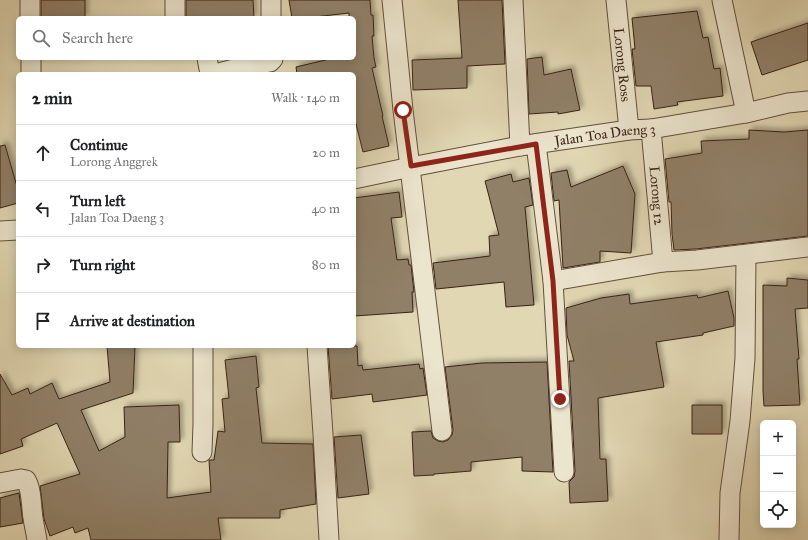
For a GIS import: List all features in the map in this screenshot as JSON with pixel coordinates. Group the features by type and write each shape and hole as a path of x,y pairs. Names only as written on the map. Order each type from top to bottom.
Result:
{"street":[{"path":"30,0 30,16"},
{"path":"175,0 175,16"},
{"path":"270,0 271,16"},
{"path":"392,0 403,110 442,431"},
{"path":"512,0 528,145 553,281 564,472"},
{"name":"Lorong Ross","path":"616,0 629,130"},
{"path":"722,0 746,113"},
{"path":"31,60 31,72"},
{"path":"208,60 210,72"},
{"path":"223,72 270,62 272,60"},
{"name":"Jalan Toa Daeng 3","path":"356,179 411,166 528,145 629,130 651,129 746,113 788,103 808,101"},
{"name":"Lorong 12","path":"651,129 663,262"},
{"path":"0,231 16,230"},
{"path":"553,281 663,262 746,255 808,247"},
{"path":"729,540 730,493 740,421 745,358 746,255"},
{"path":"202,452 203,348"},
{"path":"317,348 329,540"},
{"path":"0,483 21,479 26,480 29,488 37,540"}],"building":[{"path":"41,0 85,0 85,16 41,16"},
{"path":"186,0 253,0 254,16 186,16"},
{"path":"289,0 370,0 371,15 373,15 374,36 372,36 376,67 372,68 389,146 363,152 356,124 356,72 297,72 296,67 326,60 356,60 356,16 349,16 349,13 323,16 292,16"},
{"path":"458,0 502,0 505,64 467,66 467,88 413,90 412,60 462,58"},
{"path":"697,11 703,38 708,37 714,69 720,68 723,96 677,102 678,105 654,109 651,86 636,86 632,49 635,49 632,18"},
{"path":"808,23 808,60 762,75 751,42"},
{"path":"542,57 544,75 571,69 580,110 558,114 558,112 529,114 527,59"},
{"path":"749,130 784,132 808,130 808,236 696,249 674,250 671,202 669,202 665,159 702,153 701,141 749,139"},
{"path":"5,145 16,183 16,204 0,208 0,146"},
{"path":"623,166 635,194 631,253 600,251 600,262 563,268 559,200 554,201 551,173 567,170 571,187"},
{"path":"511,174 513,182 529,178 533,205 525,207 534,305 506,307 504,282 436,289 433,263 490,256 489,236 499,235 485,181"},
{"path":"399,192 402,217 391,218 397,260 408,259 409,265 411,265 414,292 412,292 413,312 356,316 356,198"},
{"path":"787,278 808,280 808,308 795,309 799,359 797,359 800,405 764,406 763,285 787,286"},
{"path":"728,291 734,318 734,326 703,333 703,335 656,342 664,387 598,398 600,459 606,459 608,501 570,503 569,482 574,477 575,471 569,361 574,361 567,335 566,308 601,298 629,294 630,304 697,295 698,298"},
{"path":"357,346 358,366 362,365 363,370 419,364 420,369 423,368 427,395 373,402 372,394 332,399 328,348 356,348"},
{"path":"107,348 135,348 133,393 81,410 99,451 125,437 124,407 179,405 180,442 168,442 167,498 211,492 209,460 214,460 218,431 225,432 222,399 229,398 225,360 256,356 259,387 256,388 262,443 313,444 316,504 280,510 280,518 218,518 221,540 91,540 88,528 75,533 73,527 50,536 44,519 40,486 80,474 57,423 21,439 23,446 0,454 0,374 12,395 28,388 30,394 52,383 59,399 110,382"},
{"path":"547,362 553,472 522,471 522,457 471,462 471,471 414,476 412,432 431,431 433,438 443,442 448,440 452,435 453,430 445,367 482,363"},
{"path":"692,405 722,405 722,434 692,434"},
{"path":"361,435 369,494 338,498 334,437"},
{"path":"19,493 23,523 0,527 0,498"}],"route":[{"path":"403,110 411,166 536,144 553,281 560,399"}]}
